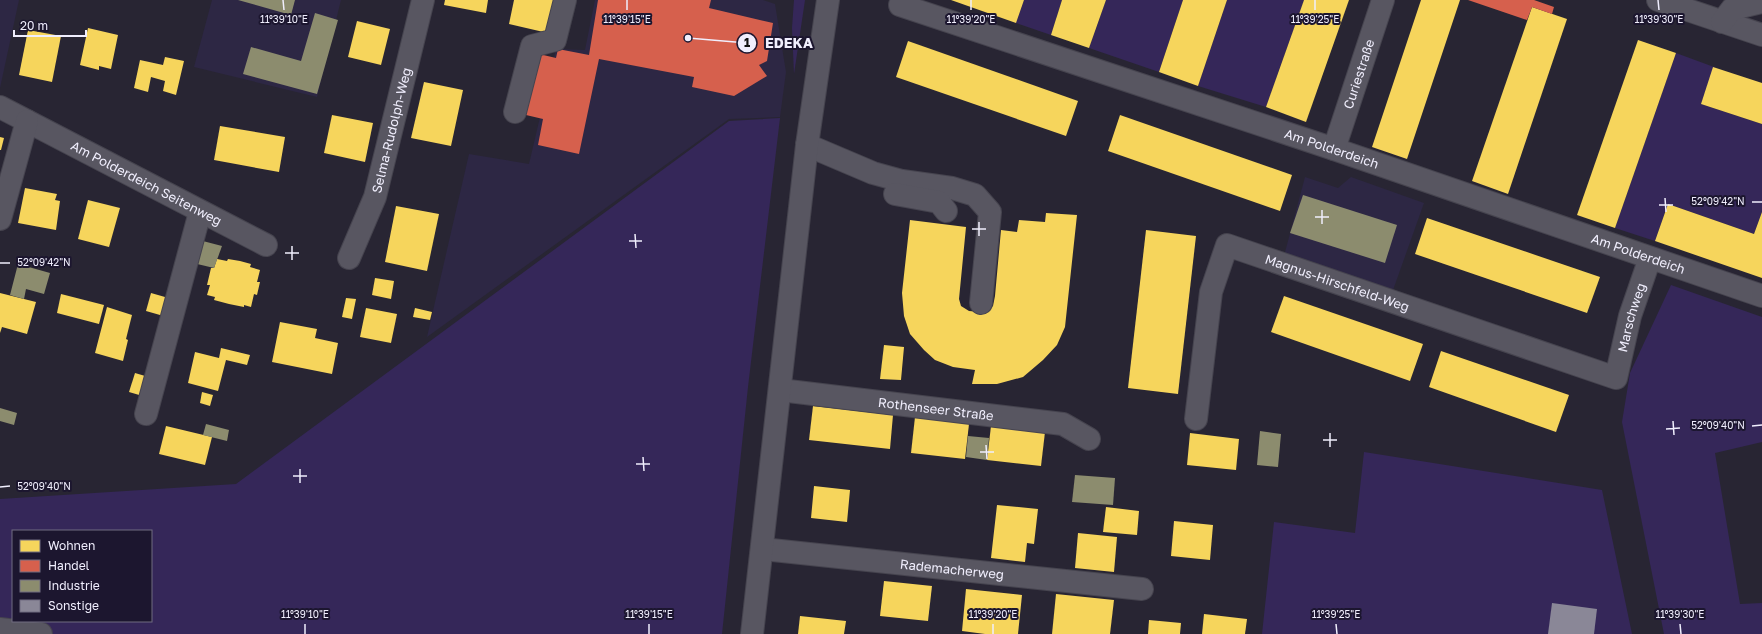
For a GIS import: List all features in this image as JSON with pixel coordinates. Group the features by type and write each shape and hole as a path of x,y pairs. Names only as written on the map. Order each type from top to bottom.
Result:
{"street":[{"name":"Selma-Rudolph-Weg","path":"348,258 375,197 423,0"},
{"path":"515,112 532,46 555,40 565,0"},
{"path":"752,634 807,145 828,0"},
{"name":"Curiestraße","path":"1334,149 1383,0"},
{"path":"1658,0 1762,35"},
{"path":"1722,22 1732,9 1762,2"},
{"name":"Am Polderdeich","path":"900,5 1334,149 1762,296"},
{"name":"Am Polderdeich Seitenweg","path":"0,107 266,245"},
{"path":"0,219 27,121"},
{"path":"807,145 873,173 902,181 952,188 975,195 990,212 981,303"},
{"path":"873,173 891,194 939,202 946,211"},
{"path":"146,414 200,212"},
{"name":"Magnus-Hirschfeld-Weg","path":"1196,419 1211,292 1227,245 1616,378"},
{"name":"Marschweg","path":"1616,378 1630,316 1650,258"},
{"name":"Rothenseer Straße","path":"780,390 1063,424 1089,439"},
{"name":"Rademacherweg","path":"762,549 1142,589"},
{"path":"0,629 41,634"}],"shaded area":[{"path":"0,0 19,0 0,88"},
{"path":"212,0 341,0 317,97 194,67"},
{"path":"595,0 763,0 775,4 786,72 780,117 729,119 427,337 469,154 529,164 556,49 585,50"},
{"path":"794,0 805,0 794,74 792,28"},
{"path":"1024,0 1062,0 1051,35 1016,23"},
{"path":"1106,0 1183,0 1159,72 1089,48"},
{"path":"1227,0 1304,0 1266,107 1198,86"},
{"path":"1676,53 1714,67 1701,104 1762,124 1762,212 1754,234 1668,204 1655,241 1615,228"},
{"path":"780,118 748,387 722,634 0,634 0,499 236,484 729,121"},
{"path":"1305,177 1338,188 1351,177 1424,203 1392,293 1284,256"},
{"path":"1671,285 1762,317 1762,442 1715,453 1740,604 1762,603 1762,634 1664,634 1622,422 1630,373"},
{"path":"1364,452 1602,490 1632,634 1262,634 1274,522 1355,533"}],"building: Wohnen":[{"path":"445,0 488,0 486,13 444,5"},
{"path":"514,0 560,0 552,34 509,24"},
{"path":"951,0 1024,0 1016,23"},
{"path":"1062,0 1106,0 1089,48 1051,35"},
{"path":"1183,0 1227,0 1198,86 1159,72"},
{"path":"1304,0 1349,0 1306,122 1266,107"},
{"path":"1421,0 1460,0 1407,159 1372,147"},
{"path":"1532,7 1567,19 1508,194 1472,181"},
{"path":"357,21 390,29 381,65 348,57"},
{"path":"88,28 118,35 111,69 99,66 99,70 80,65"},
{"path":"28,30 61,36 52,82 19,75"},
{"path":"1638,40 1676,53 1615,228 1577,215"},
{"path":"908,41 1078,101 1066,136 896,77"},
{"path":"165,57 184,61 176,95 163,91 165,81 151,77 148,92 134,88 140,60 163,65"},
{"path":"1713,67 1762,83 1762,124 1701,104"},
{"path":"424,82 463,90 451,146 411,138"},
{"path":"332,115 373,123 365,162 324,153"},
{"path":"1120,115 1292,175 1280,211 1108,151"},
{"path":"220,126 285,137 279,172 214,160"},
{"path":"0,137 4,138 1,150 0,150"},
{"path":"25,188 57,194 55,200 60,201 56,230 18,223"},
{"path":"88,200 120,208 109,247 78,239"},
{"path":"1668,204 1754,234 1762,212 1762,278 1655,241"},
{"path":"396,206 439,214 427,271 385,262"},
{"path":"1046,213 1077,215 1065,327 1057,345 1043,360 1023,377 997,384 972,384 975,370 953,367 935,360 910,334 904,316 902,293 910,220 966,227 959,299 961,306 969,311 980,312 987,311 993,306 1001,230 1017,232 1019,220 1045,222"},
{"path":"1427,218 1600,277 1587,313 1415,254"},
{"path":"1146,230 1196,236 1178,394 1128,388"},
{"path":"217,259 240,261 251,264 250,267 260,270 257,282 260,282 257,295 254,294 251,307 244,305 244,307 214,300 215,297 207,295 210,285 207,285 211,268 214,268"},
{"path":"375,278 394,281 391,299 372,295"},
{"path":"0,293 36,302 27,334 2,327 0,333"},
{"path":"151,293 172,299 167,317 146,311"},
{"path":"61,294 104,305 99,324 57,313"},
{"path":"1284,296 1423,344 1410,381 1271,332"},
{"path":"346,298 356,299 352,319 342,317"},
{"path":"107,307 132,315 126,339 128,340 123,361 95,353"},
{"path":"366,308 397,314 391,343 360,337"},
{"path":"415,308 432,312 430,320 413,317"},
{"path":"280,322 317,329 315,338 338,343 332,374 272,362"},
{"path":"884,345 904,347 901,380 880,379"},
{"path":"221,348 250,355 247,365 226,360 218,391 188,383 195,352 219,358"},
{"path":"1441,351 1569,395 1556,432 1429,387"},
{"path":"135,373 152,378 146,397 129,392"},
{"path":"202,392 213,395 210,406 200,403"},
{"path":"813,406 893,415 890,449 809,440"},
{"path":"915,417 969,424 965,459 911,453"},
{"path":"166,426 212,437 205,465 159,454"},
{"path":"991,426 1045,432 1041,466 987,460"},
{"path":"1190,433 1239,439 1236,470 1187,465"},
{"path":"814,486 850,490 847,522 811,518"},
{"path":"997,505 1038,509 1034,544 1027,543 1025,562 991,558"},
{"path":"1106,507 1139,511 1137,535 1103,532"},
{"path":"1174,521 1213,525 1210,560 1171,556"},
{"path":"1078,533 1117,537 1114,572 1075,568"},
{"path":"884,581 932,586 928,621 880,616"},
{"path":"966,589 1022,595 1018,634 985,634 962,631"},
{"path":"1056,594 1114,600 1110,634 1052,634"},
{"path":"1204,614 1247,619 1245,634 1202,634"},
{"path":"800,616 846,621 844,634 798,634"},
{"path":"1149,620 1181,623 1180,634 1148,634"}],"building: Handel":[{"path":"598,0 711,0 709,8 773,23 767,61 759,65 767,76 734,96 692,87 694,77 599,59 579,154 538,145 543,119 526,115 539,54 556,58 558,49 589,55"},
{"path":"1468,0 1534,0 1554,7 1552,14 1532,7 1527,20"}],"building: Industrie":[{"path":"238,0 295,0 291,15"},
{"path":"315,13 338,20 317,94 243,74 251,47 301,61"},
{"path":"1303,195 1397,225 1385,263 1290,233"},
{"path":"199,240 222,246 214,268 193,263"},
{"path":"18,264 50,273 44,294 26,289 24,299 10,295"},
{"path":"0,408 17,413 14,425 0,421"},
{"path":"206,424 229,430 227,441 203,435"},
{"path":"1260,431 1281,434 1278,467 1257,465"},
{"path":"968,436 989,438 987,460 966,457"},
{"path":"1075,475 1115,478 1113,505 1072,502"}],"building: Sonstige":[{"path":"1552,603 1597,609 1594,634 1548,634"}],"place":[{"name":"EDEKA","path":"688,38"}]}
